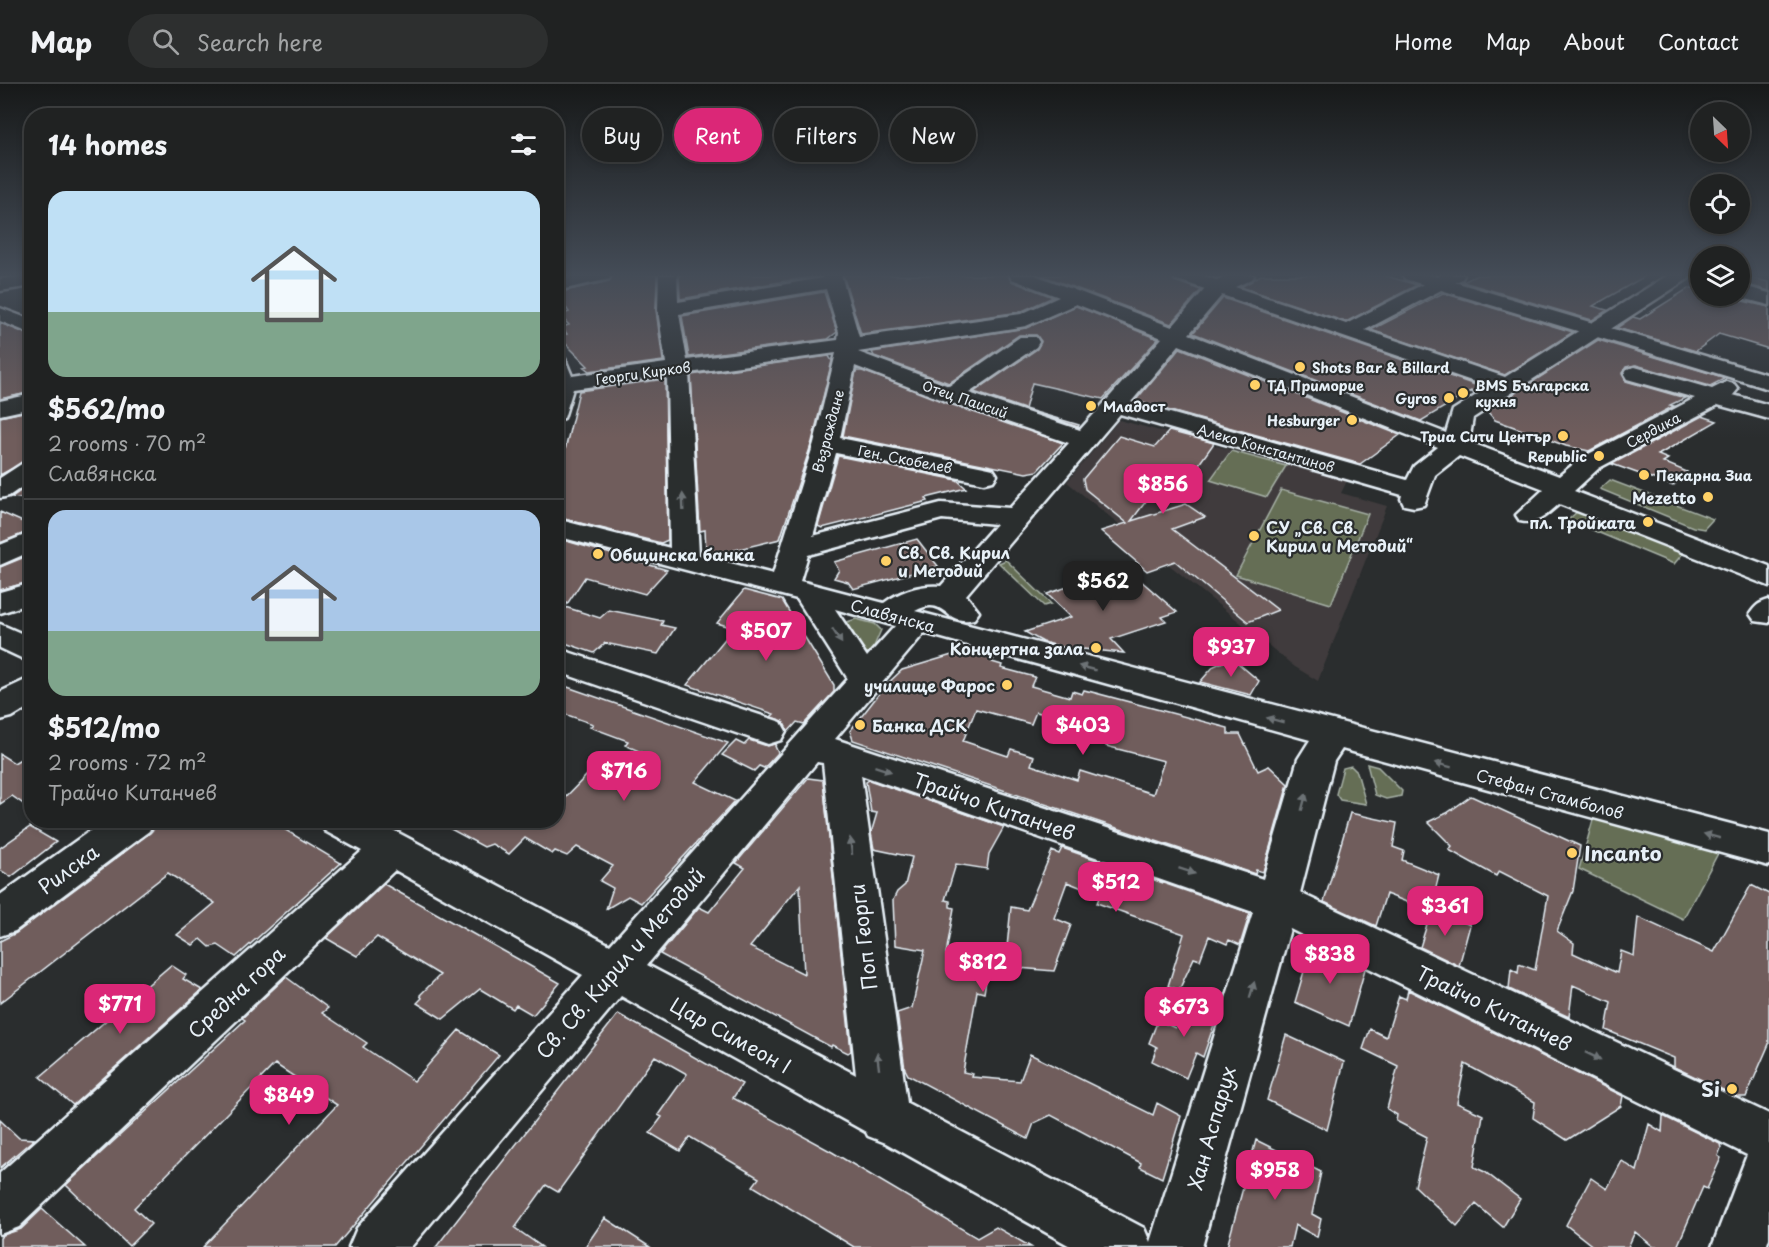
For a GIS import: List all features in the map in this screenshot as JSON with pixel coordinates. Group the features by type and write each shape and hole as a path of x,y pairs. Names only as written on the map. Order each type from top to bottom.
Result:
{"street":[{"path":"671,329 678,369 686,560"},
{"name":"Възраждане","path":"796,588 794,550 826,443 848,350 848,329"},
{"name":"Георги Кирков","path":"564,373 678,369 848,350 971,329"},
{"path":"1171,329 1267,371 1456,446 1562,487 1769,561"},
{"path":"959,633 964,621 962,610 947,598 1181,329"},
{"path":"1343,329 1506,385"},
{"path":"1456,446 1461,415 1592,329"},
{"path":"1598,329 1769,382"},
{"path":"951,395 1028,342"},
{"name":"Отец Паисий","path":"848,350 951,395 1085,440"},
{"name":"Сердика","path":"1635,374 1716,397"},
{"name":"Сердика","path":"1530,515 1590,463 1716,397 1744,375"},
{"path":"1716,397 1769,412"},
{"path":"0,408 24,403"},
{"name":"Алеко Константинов","path":"1116,405 1415,495 1423,472 1456,446"},
{"name":"Ген. Скобелев","path":"826,443 984,475"},
{"path":"0,490 24,474"},
{"path":"1562,487 1769,577"},
{"path":"794,550 940,511 1017,517"},
{"name":"Славянска","path":"564,529 796,588 1332,735"},
{"path":"0,556 24,544"},
{"path":"796,588 866,681"},
{"path":"0,603 24,595"},
{"name":"Св. Св. Кирил и Методий","path":"387,1243 613,970 823,750 903,618 902,603 914,597 927,595 947,598"},
{"path":"0,634 24,648"},
{"path":"564,662 768,731"},
{"path":"0,708 24,694"},
{"name":"Стефан Стамболов","path":"1332,735 1769,850"},
{"name":"Хан Аспарух","path":"1176,1247 1277,902 1316,759 1332,735"},
{"name":"Трайчо Китанчев","path":"823,750 1277,902 1769,1140"},
{"name":"Поп Георги","path":"823,750 885,1119"},
{"name":"Рилска","path":"0,918 124,828"},
{"name":"Цар Симеон I","path":"354,828 885,1119 1125,1247"},
{"name":"Средна гора","path":"0,1208 392,848"},
{"path":"1739,1247 1769,1163"}],"shaded area":[{"name":"СУ „Св. Св. Кирил и Методий“","path":"1119,420 1347,481 1341,493 1387,506 1318,681 1295,667 1067,482"}],"green space":[{"path":"1231,451 1286,466 1267,497 1210,480"},
{"path":"1610,480 1713,519 1704,529 1693,527 1600,489"},
{"path":"1281,490 1368,514 1331,604 1236,575"},
{"path":"1579,510 1684,552 1674,564 1568,520"},
{"path":"1006,560 1051,604 1044,606 999,563"},
{"path":"856,619 875,624 881,630 872,651 865,654 844,623"},
{"path":"1367,764 1378,767 1402,791 1401,796 1386,799 1375,795"},
{"path":"1351,766 1357,772 1366,804 1340,800 1336,794 1343,768"},
{"path":"1595,813 1723,844 1683,919 1579,869"}],"building":[{"path":"0,329 15,329 24,333 24,394 0,399"},
{"path":"564,329 659,329 663,361 589,371 584,367 588,366 564,342 564,335 567,334"},
{"path":"684,329 836,329 837,332 828,339 689,357"},
{"path":"860,329 895,329 861,334"},
{"path":"1018,329 1134,329 1158,339 1103,399 1032,383 1025,409 1079,425 1078,427 974,392 1037,349 1041,341 1036,335 1019,335 949,383 874,356 872,352"},
{"path":"1196,329 1314,329 1484,388 1474,394 1471,391 1421,421 1193,333"},
{"path":"1564,329 1573,332 1505,375 1371,330"},
{"path":"1621,329 1769,329 1769,349 1719,334 1696,351"},
{"path":"1598,340 1726,378 1710,386 1636,365 1626,367 1622,373 1626,381 1685,398 1589,451 1566,446 1495,420 1487,411"},
{"path":"1180,348 1400,435 1360,464 1135,401"},
{"path":"829,356 832,361 812,442 780,539 718,554 706,551 705,530 700,531 691,375"},
{"path":"856,371 862,371 1063,443 1037,471 1026,473 843,436"},
{"path":"665,379 668,540 661,543 564,519 564,454 579,391"},
{"path":"24,412 24,462 0,475 0,417"},
{"path":"1702,416 1717,421 1658,455 1668,459 1663,462 1687,472 1673,486 1612,464"},
{"path":"1169,431 1214,443 1192,474 1171,468 1131,521 1186,504 1205,517 1172,529 1278,610 1248,622 1175,561 1147,571 1101,531 1127,523 1085,489 1083,479 1119,436 1155,447"},
{"path":"838,456 957,480 966,488 926,498 928,501 822,528 818,526"},
{"path":"24,489 24,499 12,497"},
{"path":"0,512 24,522 24,533 0,543"},
{"name":"Св. Св. Кирил и Методий","path":"917,539 938,566 853,589 848,582 834,578 839,570 834,562"},
{"path":"564,540 667,570 645,594 585,577 565,607 600,618 609,610 663,621 661,625 675,628 658,654 605,643 594,653 564,643"},
{"path":"24,557 24,583 0,590 0,567"},
{"path":"1125,567 1177,612 1162,617 1166,621 1111,639 1124,653 1083,649 1078,651 1043,642 1025,632 1071,617 1047,594"},
{"path":"744,590 782,600 834,685 834,692 804,724 797,722 788,732 783,721 771,717 774,714 687,685 734,628 717,623"},
{"path":"972,649 996,655 992,662 1002,665 1001,668 1035,677 1031,686 1070,697 1072,691 1082,694 1084,690 1228,728 1228,734 1240,734 1258,771 1269,766 1288,784 1263,872 1256,870 1255,874 853,740 850,731 886,685 902,670","holes":["976,709 1031,724 1036,712 1111,730 1106,746 1164,761 1153,794 1080,771 1077,780 1031,765 1034,756 1011,749 1008,756 963,741"]},
{"path":"1232,658 1259,681 1251,695 1200,682 1214,666"},
{"path":"564,686 728,743 695,782 735,801 641,903 628,896 606,909 613,888 600,881 613,866 577,847 567,856 555,851 552,854 525,838 509,854 492,844 484,847 449,828 564,828 564,799 590,772 599,776 603,772 625,782 648,755 625,745 628,741 590,727 593,724 564,714"},
{"path":"749,740 767,746 777,743 775,746 778,753 764,768 759,766 754,771 722,755 736,741 744,745"},
{"path":"0,754 14,763 24,757 24,804 12,796 0,804"},
{"path":"808,778 823,780 851,1051 848,1053 832,1045 831,1047 660,954 699,907 709,912 745,868 736,863","holes":["800,885 804,974 750,947"]},
{"path":"869,780 1004,827 989,854 987,869 956,864 945,900 950,901 950,907 954,908 946,954 989,962 984,993 977,991 963,1072 973,1074 972,1077 1020,1081 1030,1054 1153,1115 1157,1103 1181,1116 1162,1178 1140,1167 1141,1163 1051,1115 1034,1123 1028,1139 908,1075 905,1069 897,1013 912,1008 925,950 895,945 893,900 897,892 905,885 912,857 874,849 871,833 877,813 871,812 866,782"},
{"path":"1471,796 1580,846 1573,891 1557,931 1574,943 1573,953 1617,973 1621,951 1634,956 1638,917 1714,952 1751,885 1769,894 1769,1044 1746,1097 1738,1097 1674,1067 1674,1058 1606,1030 1611,1002 1573,985 1569,1017 1509,989 1511,969 1518,973 1519,964 1535,970 1548,896 1499,871 1496,876 1449,850 1452,846 1428,822 1447,813"},
{"path":"1350,813 1397,823 1393,847 1404,851 1402,860 1439,875 1430,911 1386,894 1376,926 1324,902"},
{"path":"29,828 56,842 11,877 0,870 0,848"},
{"path":"155,828 282,828 341,863 236,957 218,945 210,947 201,939 193,945 177,935 215,903 168,873 0,1003 0,941 16,933"},
{"path":"1062,848 1250,913 1240,945 1229,940 1227,944 1209,936 1200,960 1194,958 1179,990 1168,986 1184,934 1097,903 1100,895 1067,882 1054,918 1071,925 1054,971 1005,967 1011,907 1027,910 1052,851 1059,854"},
{"path":"384,884 560,983 533,1015 516,1005 513,1009 480,989 443,1019 417,1003 422,998 420,995 440,975 377,937 357,956 326,938"},
{"path":"1432,908 1470,925 1459,966 1420,947"},
{"path":"1312,944 1365,969 1349,1026 1295,1002"},
{"path":"171,965 186,975 183,979 202,990 73,1105 40,1077"},
{"path":"286,977 328,1008 322,1013 367,1043 363,1047 414,1081 459,1030 499,1055 335,1247 203,1247 337,1105 275,1064 134,1208 151,1224 129,1246 66,1185 245,1020 242,1018"},
{"path":"1408,990 1623,1096 1621,1106 1567,1140 1533,1118 1535,1102 1465,1064 1457,1103 1483,1115 1474,1167 1485,1172 1520,1199 1503,1227 1476,1204 1457,1226 1415,1186 1427,1137 1396,1121 1397,1115 1387,1109 1398,1066 1363,1049 1370,1029 1386,1037 1399,996 1406,999"},
{"path":"1187,998 1218,1013 1203,1057 1196,1053 1186,1078 1152,1061 1157,1047 1149,1043 1158,1020 1175,1028"},
{"path":"618,1014 742,1084 733,1098 832,1152 977,1238 996,1227 1031,1247 854,1247 753,1186 759,1178 690,1137 680,1151 650,1133 662,1117 658,1115 687,1074 655,1056 558,1192 546,1185 515,1228 542,1247 436,1247"},
{"path":"1286,1035 1344,1062 1327,1130 1267,1100"},
{"path":"1663,1116 1720,1144 1721,1148 1718,1156 1721,1158 1707,1189 1703,1187 1677,1247 1654,1247 1635,1232 1628,1247 1594,1247 1566,1225 1591,1178 1607,1189 1622,1161 1637,1171 1649,1124 1662,1132"},
{"path":"0,1120 19,1138 34,1139 0,1168"},
{"path":"1256,1140 1321,1172 1312,1214 1321,1219 1317,1237 1295,1225 1290,1247 1227,1247"},
{"path":"42,1209 85,1247 0,1247 0,1238 3,1235 21,1229"},
{"path":"605,1218 650,1247 585,1247"}],"place":[{"name":"Shots Bar & Billard","path":"1300,367"},
{"name":"ТД Приморие","path":"1255,385"},
{"name":"BMS Българска кухня","path":"1463,393"},
{"name":"Gyros","path":"1449,398"},
{"name":"Младост","path":"1091,406"},
{"name":"Hesburger","path":"1352,420"},
{"name":"Триа Сити Център","path":"1563,436"},
{"name":"Republic","path":"1599,456"},
{"name":"Пекарна Зиа","path":"1644,475"},
{"name":"Mezetto","path":"1708,497"},
{"name":"пл. Тройката","path":"1648,522"},
{"name":"СУ „Св. Св. Кирил и Методий“","path":"1254,536"},
{"name":"Общинска банка","path":"598,554"},
{"name":"Св. Св. Кирил и Методий","path":"886,561"},
{"name":"Концертна зала","path":"1096,648"},
{"name":"училище Фарос","path":"1007,685"},
{"name":"Банка ДСК","path":"860,725"},
{"name":"Incanto","path":"1572,853"},
{"name":"Si","path":"1732,1089"}]}
